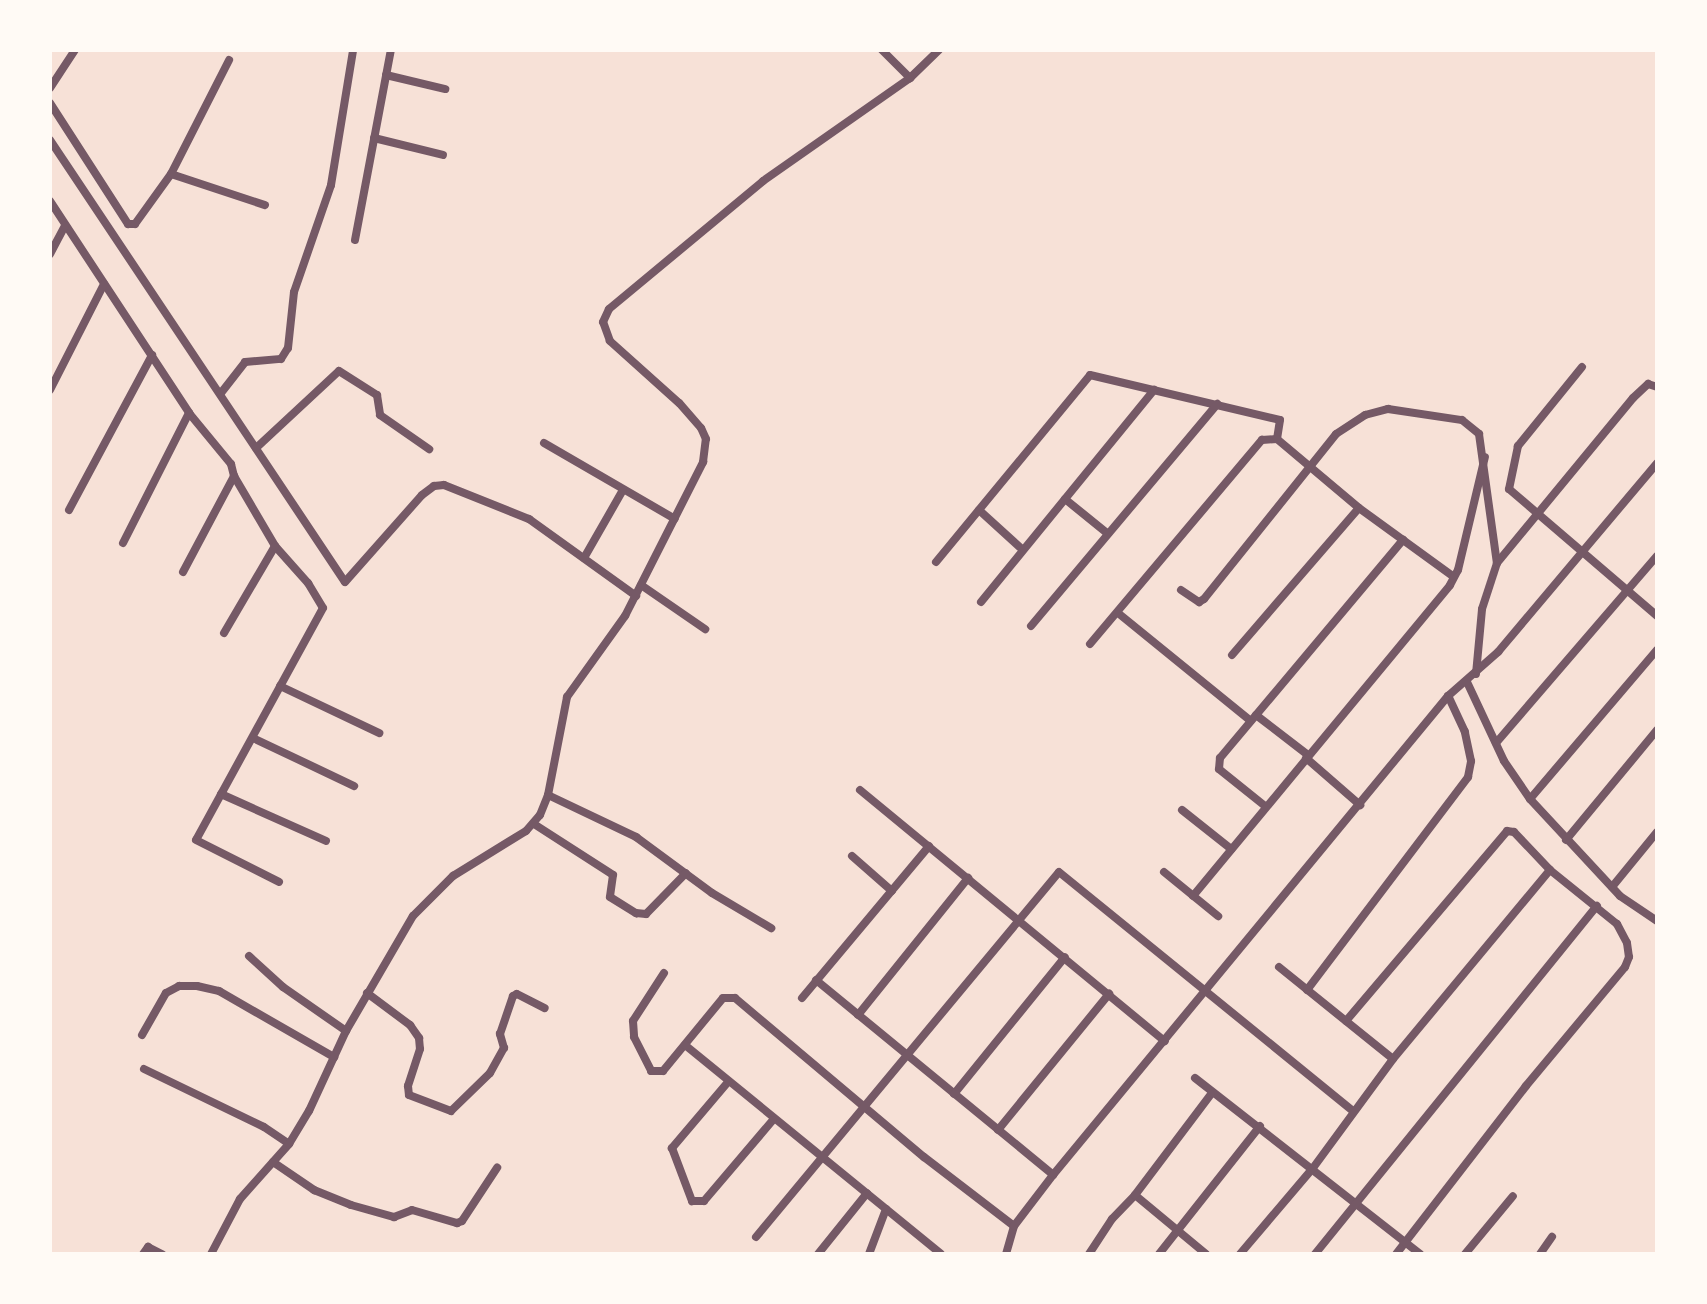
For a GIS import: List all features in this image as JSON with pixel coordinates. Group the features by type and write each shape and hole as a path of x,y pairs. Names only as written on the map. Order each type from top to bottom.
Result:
{"street":[{"path":"50,88 75,50"},
{"path":"221,393 245,362 281,359 288,348 294,292 331,185 353,50"},
{"path":"355,240 391,50"},
{"path":"882,50 910,78"},
{"path":"211,1254 240,1199 289,1144 309,1111 346,1031 413,916 453,876 534,824 548,795 567,697 636,596 703,462 706,439 679,403 610,341 603,322 609,309 763,181 910,78 939,50"},
{"path":"50,103 128,224 139,222 171,174 229,60"},
{"path":"386,75 445,89"},
{"path":"374,138 443,155"},
{"path":"50,140 345,582 422,495 434,486 444,485 529,519 636,596"},
{"path":"171,174 265,205"},
{"path":"50,201 189,413 231,464 234,476 275,546 308,583 323,608 196,840 279,882"},
{"path":"50,254 65,226"},
{"path":"50,390 104,284"},
{"path":"69,510 152,355"},
{"path":"1582,367 1525,435 1514,459 1509,489 1657,616"},
{"path":"256,448 339,371 379,396 380,415 429,449"},
{"path":"936,562 1090,375 1280,420 1277,439"},
{"path":"1476,674 1482,609 1497,563 1643,388 1648,384 1657,387"},
{"path":"981,602 1154,390"},
{"path":"1031,626 1217,404"},
{"path":"1181,590 1199,602 1204,599 1336,434 1365,415 1388,409 1472,424 1479,434 1485,457 1497,563"},
{"path":"123,543 189,413"},
{"path":"1090,644 1262,440 1277,439 1359,508 1454,577"},
{"path":"544,443 675,519"},
{"path":"1193,896 1454,577 1485,457"},
{"path":"1006,1254 1014,1226 1053,1175 1448,696 1476,674 1657,463"},
{"path":"183,572 234,476"},
{"path":"584,558 623,490"},
{"path":"1065,499 1108,534"},
{"path":"1232,655 1359,508"},
{"path":"979,510 1023,550"},
{"path":"1265,806 1218,766 1220,758 1403,540"},
{"path":"224,633 275,546"},
{"path":"1496,743 1657,556"},
{"path":"641,585 705,629"},
{"path":"1118,613 1307,756 1360,805"},
{"path":"1530,799 1657,650"},
{"path":"1467,682 1496,743 1530,799 1612,887 1657,921"},
{"path":"280,686 379,733"},
{"path":"1307,990 1468,777 1471,761 1465,732 1448,696"},
{"path":"1566,840 1657,730"},
{"path":"253,738 354,786"},
{"path":"860,790 1165,1041"},
{"path":"221,794 326,841"},
{"path":"548,795 636,837 712,893 771,928"},
{"path":"1182,810 1231,849"},
{"path":"534,824 613,875 610,897 636,913 646,914 686,873"},
{"path":"1346,1021 1501,835 1514,832 1550,870 1617,924 1627,943 1629,957 1625,967 1526,1086 1396,1254"},
{"path":"1612,887 1657,832"},
{"path":"802,998 929,846"},
{"path":"852,856 892,891"},
{"path":"1240,1254 1313,1168 1393,1059 1550,870"},
{"path":"756,1237 1059,872 1353,1111"},
{"path":"1164,872 1218,916"},
{"path":"858,1015 968,878"},
{"path":"1315,1254 1597,906"},
{"path":"249,956 283,987 346,1031"},
{"path":"954,1094 1065,957"},
{"path":"1279,967 1393,1059"},
{"path":"664,973 633,1021 634,1037 651,1071 663,1071 723,998 735,998 864,1107 1014,1226"},
{"path":"816,980 1053,1175"},
{"path":"142,1035 166,993 191,985 219,991 334,1057"},
{"path":"367,993 410,1025 419,1038 420,1049 408,1086 409,1095 451,1111 490,1073 504,1048 500,1034 513,996 517,994 545,1008"},
{"path":"998,1130 1109,994"},
{"path":"685,1045 773,1120 823,1156 932,1250 941,1254"},
{"path":"144,1069 264,1127 289,1144"},
{"path":"1195,1078 1211,1094 1260,1126 1420,1254"},
{"path":"728,1082 672,1148 692,1201 704,1201 773,1120"},
{"path":"1089,1254 1112,1219 1135,1195 1211,1094"},
{"path":"1159,1254 1260,1126"},
{"path":"273,1162 314,1190 342,1203 394,1217 412,1210 457,1223 462,1221 497,1168"},
{"path":"818,1254 867,1193"},
{"path":"1135,1195 1206,1254"},
{"path":"1465,1254 1513,1196"},
{"path":"869,1254 886,1209"},
{"path":"1540,1254 1552,1237"},
{"path":"143,1254 148,1247 162,1254"}]}
